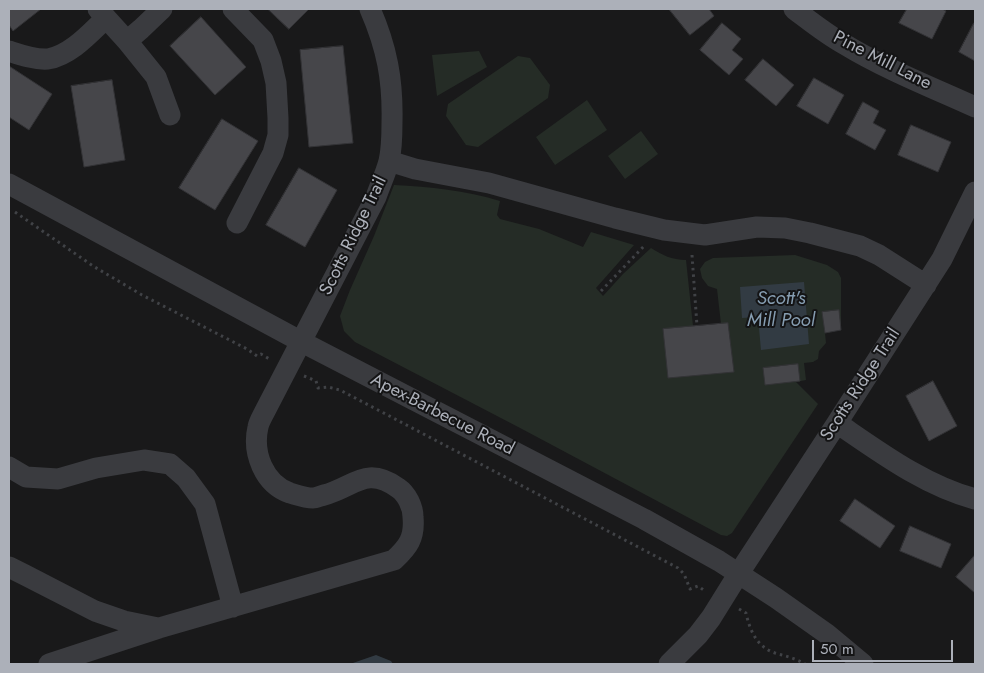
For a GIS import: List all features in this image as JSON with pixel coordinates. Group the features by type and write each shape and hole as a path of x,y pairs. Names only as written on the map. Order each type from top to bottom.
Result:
{"street":[{"path":"127,41 162,9"},
{"path":"233,9 263,40 276,82 278,118 278,136 273,153 236,223"},
{"name":"Scotts Ridge Trail","path":"49,664 159,628 394,560 406,549 412,538 414,525 413,509 403,491 390,482 380,478 362,478 330,493 313,498 299,496 276,486 267,476 258,456 256,441 258,426 264,413 376,197 389,161 393,108 390,74 380,32 370,9"},
{"name":"Pine Mill Lane","path":"794,9 820,29 872,60 975,107"},
{"path":"9,52 29,58 48,58 68,52 84,39 102,13 156,77 170,116"},
{"path":"389,161 415,169 490,183 664,230 705,235 766,227 785,228 810,233 860,246 879,255 926,285"},
{"name":"Apex-Barbecue Road","path":"9,184 300,342 644,520 719,561 827,634 863,664"},
{"name":"Scotts Ridge Trail","path":"669,664 705,626 837,424 942,259 975,192"},
{"path":"837,424 887,457 936,485 975,499"},
{"path":"9,468 26,477 58,479 96,468 144,460 170,464 186,478 205,504 233,607"},
{"path":"9,568 95,611 124,621 159,628"}],"path":[{"path":"9,209 93,266 126,285 257,356 261,354"},
{"path":"601,291 648,241"},
{"path":"692,255 697,326"},
{"path":"316,382 318,388 328,386 340,390 678,568 684,574 690,589 698,586"},
{"path":"746,614 751,631 755,639 762,646 804,664"}],"shaded area":[{"path":"479,51 487,67 437,96 432,55"},
{"path":"518,56 530,58 550,85 548,98 478,147 466,145 446,116 448,104"},
{"path":"587,100 607,130 555,165 536,137"},
{"path":"641,131 658,154 625,179 608,156"},
{"path":"394,185 474,194 500,201 497,215 500,219 539,229 583,247 591,232 634,245 596,288 603,296 651,248 667,257 686,260 693,326 734,372 728,324 721,324 717,289 708,286 702,278 700,269 705,262 713,258 795,255 827,265 838,272 841,278 841,330 825,333 826,343 819,351 818,359 813,362 804,363 806,380 796,382 818,404 732,533 727,536 721,535 355,342 344,331 340,316"}],"water":[{"name":"Scott's Mill Pool","path":"804,282 809,344 761,350 758,317 742,318 740,287"},
{"path":"376,655 391,661 393,664 350,664"}],"building":[{"path":"9,9 41,9 13,31 9,25"},
{"path":"268,9 309,9 289,29"},
{"path":"669,9 709,9 714,16 690,35"},
{"path":"907,9 942,9 946,11 932,39 899,23"},
{"path":"201,17 246,67 215,95 170,46"},
{"path":"722,23 741,39 732,50 743,59 729,75 700,50"},
{"path":"975,23 975,61 959,52"},
{"path":"343,46 353,143 309,147 300,50"},
{"path":"763,59 794,85 776,106 745,80"},
{"path":"9,66 52,94 29,130 9,117"},
{"path":"814,78 844,95 828,124 797,106"},
{"path":"112,80 125,160 84,167 71,86"},
{"path":"863,102 879,111 873,123 886,130 875,150 846,134"},
{"path":"222,119 258,141 215,210 179,188"},
{"path":"911,125 951,142 938,172 898,155"},
{"path":"299,168 337,190 305,247 266,225"},
{"path":"839,310 841,330 825,333 822,312"},
{"path":"728,323 734,372 668,378 663,329"},
{"path":"798,364 800,381 765,385 763,368"},
{"path":"933,381 957,426 929,441 906,396"},
{"path":"855,499 895,526 880,548 840,521"},
{"path":"910,526 951,544 941,568 900,551"},
{"path":"975,555 975,593 956,577"}]}
